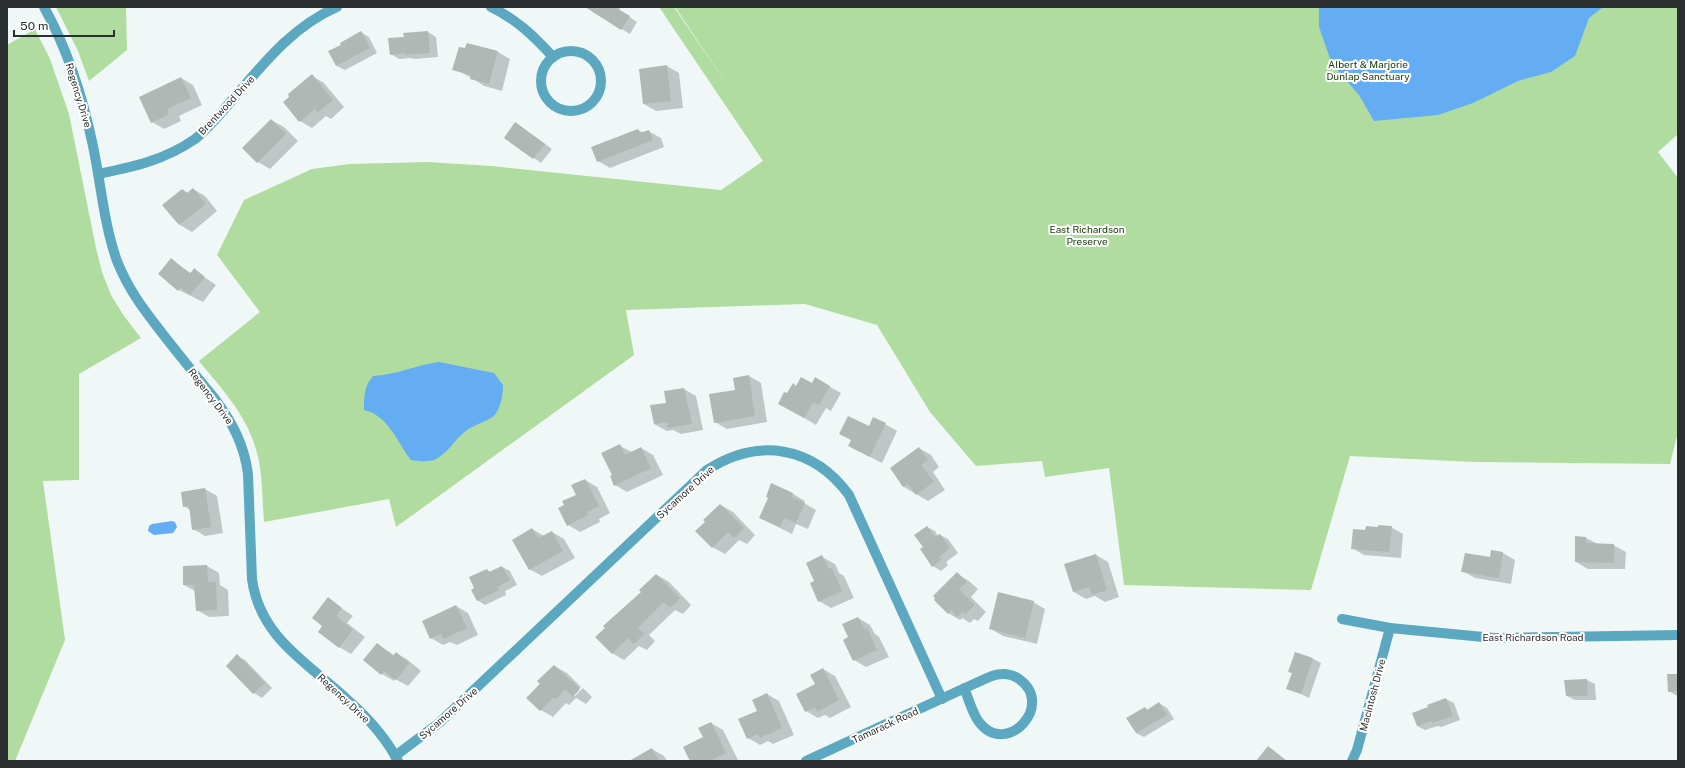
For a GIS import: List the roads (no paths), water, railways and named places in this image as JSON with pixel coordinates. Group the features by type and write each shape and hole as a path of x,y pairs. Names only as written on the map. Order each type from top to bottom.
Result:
{"street":[{"name":"Regency Drive","path":"44,7 58,35 75,79 87,118 112,246 130,291 215,399 239,437 246,460 248,474 251,567 254,590 261,612 266,622 279,640 368,718 397,758"},
{"name":"Brentwood Drive","path":"98,174 138,166 158,160 196,138 221,113 283,44 313,20 337,7"},
{"path":"491,7 526,29 553,57"},
{"path":"565,52 578,52 584,54 594,62 598,68 601,80 598,93 591,104 580,110 567,111 554,107 545,98 541,86 541,79 544,67 553,57 565,52"},
{"name":"Sycamore Drive","path":"397,758 439,723 707,470 731,457 757,450 784,452 797,455 821,466 841,484 849,495 942,698"},
{"name":"East Richardson Road","path":"1342,619 1390,628 1494,638 1678,636"},
{"name":"Macintosh Drive","path":"1352,761 1357,750 1390,628"},
{"name":"Tamarack Road","path":"806,761 964,688 998,674 1016,677 1026,685 1031,696 1032,703 1030,715 1018,729 1006,733 988,730 979,722 964,688"}],"water":[{"name":"Albert & Marjorie Dunlap Sanctuary","path":"1319,7 1603,7 1589,18 1575,56 1551,72 1518,81 1473,103 1438,115 1374,121 1359,95 1332,64 1319,27"},
{"path":"439,362 494,373 503,385 501,401 494,416 467,430 446,452 435,460 411,460 386,423 380,417 364,410 364,396 366,388 373,376 390,374"},
{"path":"172,521 175,522 177,527 173,533 154,535 148,531 149,526 152,524"}],"park label":[{"name":"East Richardson Preserve","path":"1087,234"}]}
